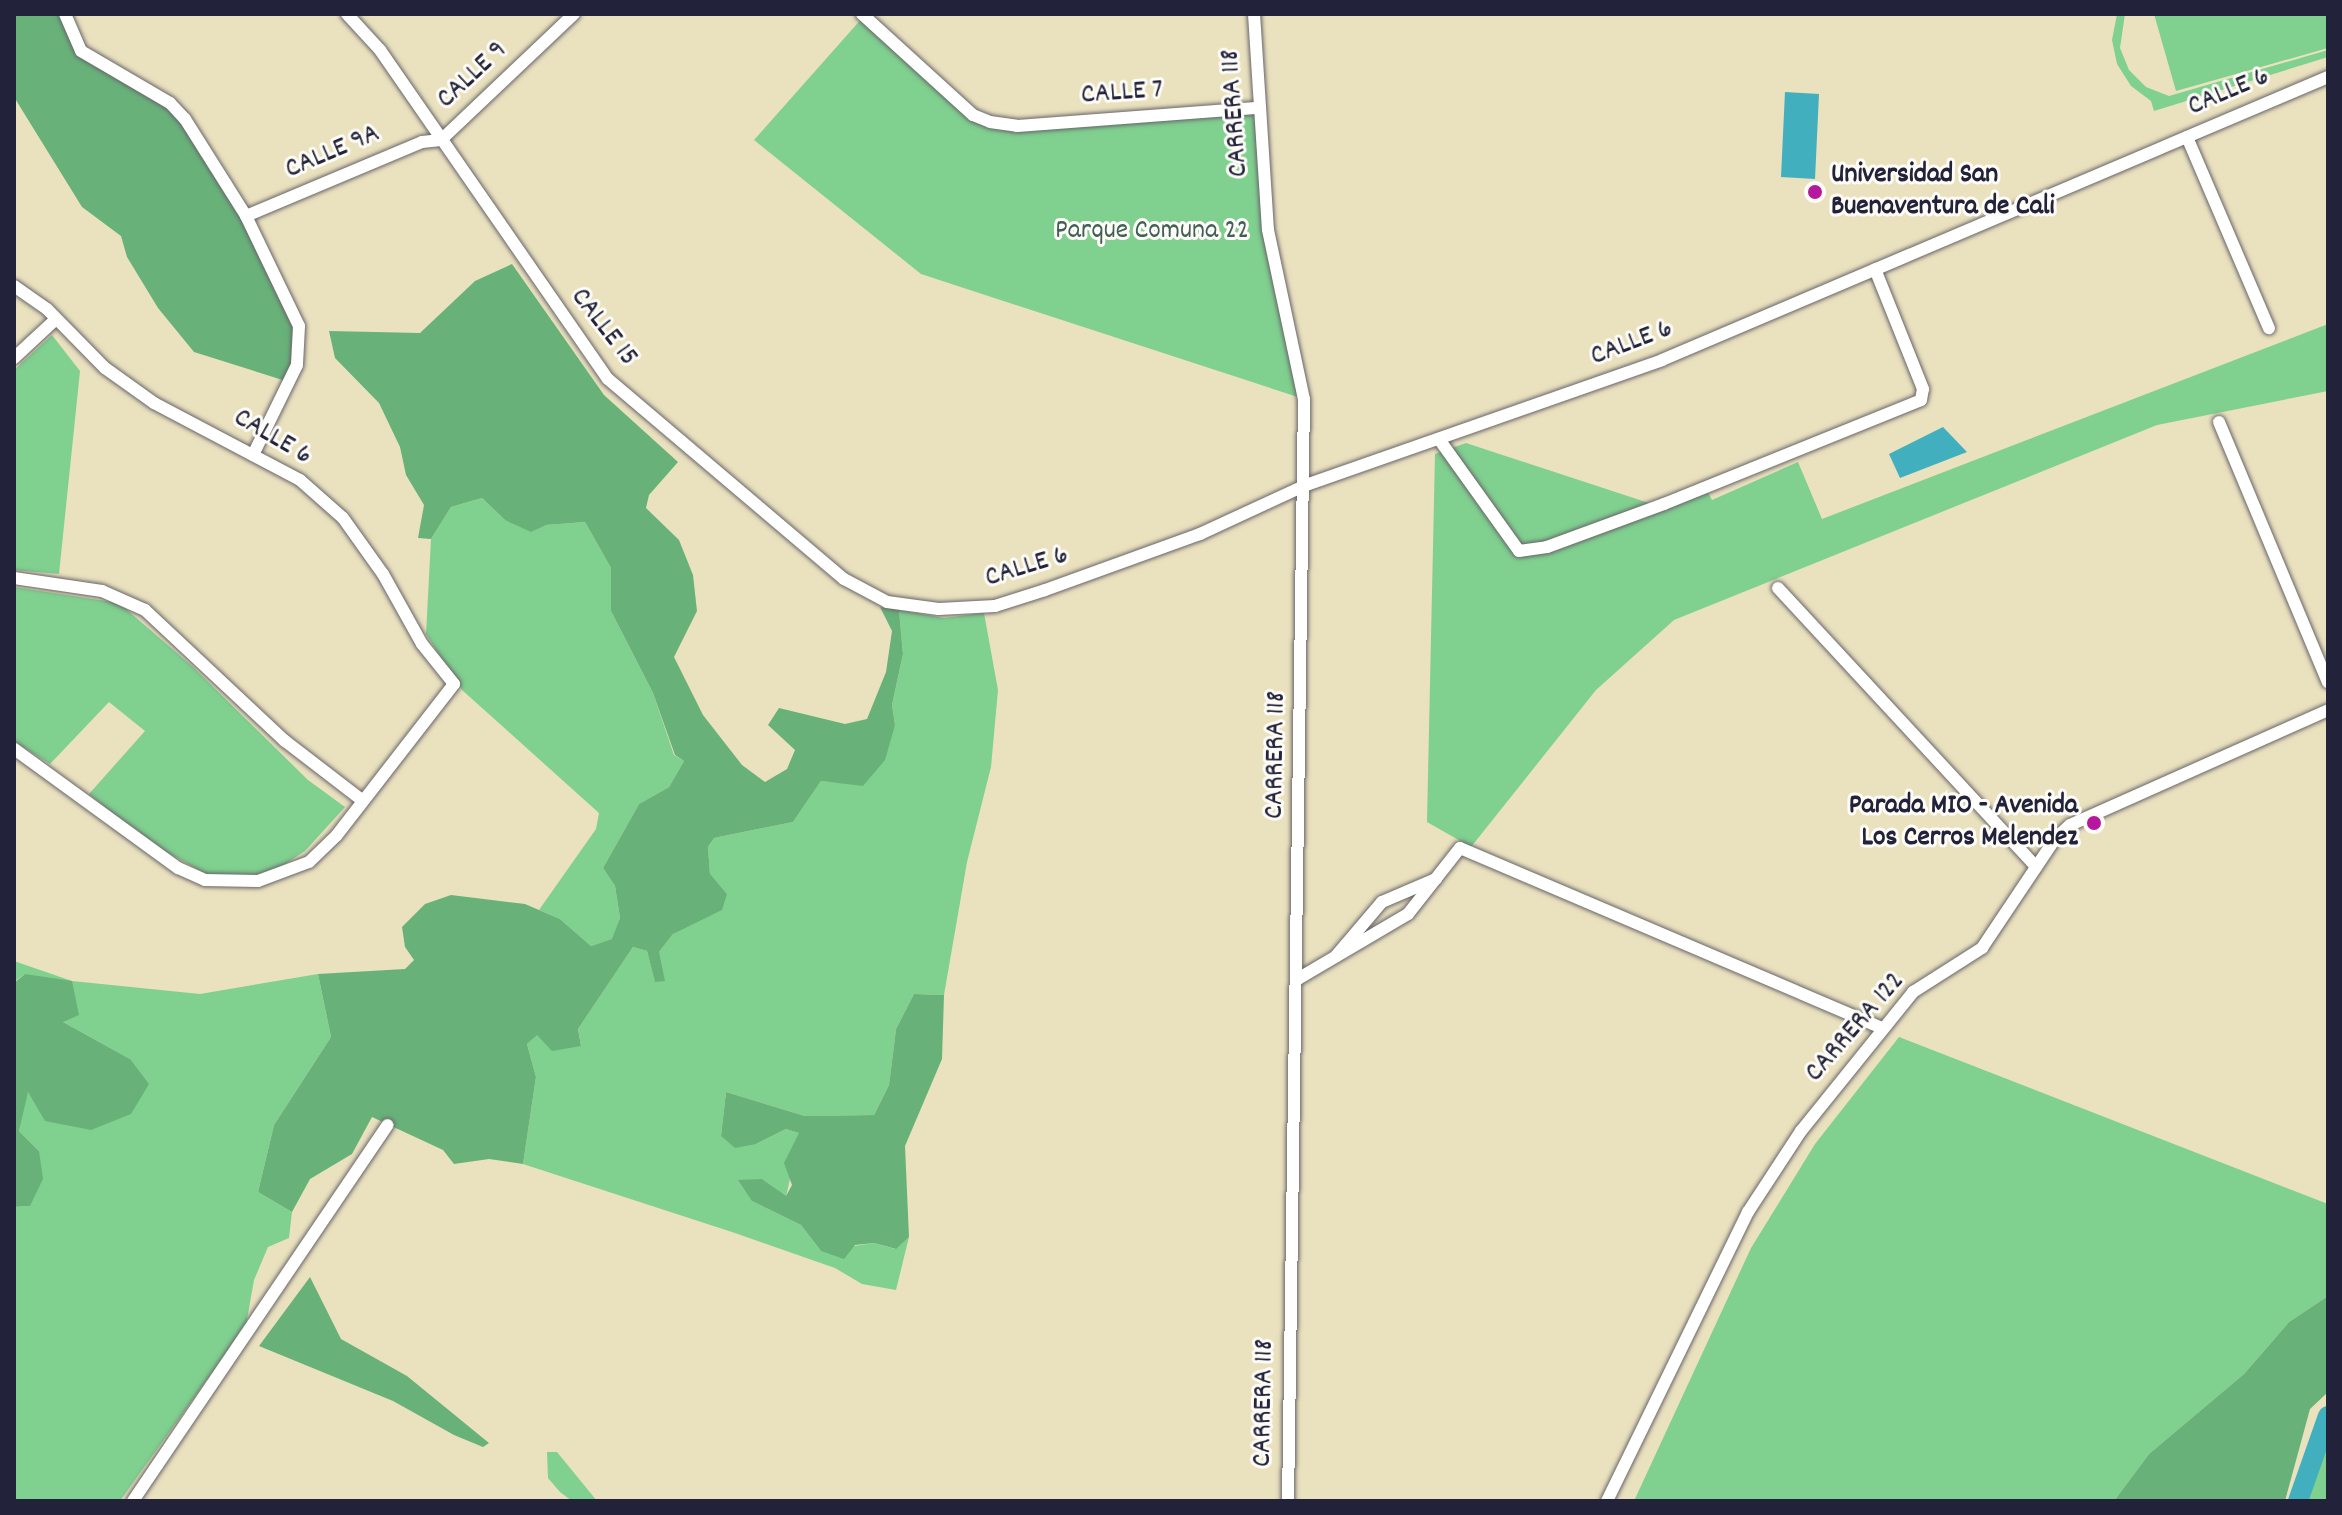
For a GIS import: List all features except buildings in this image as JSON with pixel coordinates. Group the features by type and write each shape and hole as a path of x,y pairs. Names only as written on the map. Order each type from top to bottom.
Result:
{"street":[{"path":"65,14 81,51 170,103 185,119 246,216 299,326 301,347 253,455"},
{"name":"CALLE 15","path":"347,14 380,50 608,379 844,579 887,602 939,609"},
{"name":"CALLE 9","path":"441,140 574,14"},
{"name":"CALLE 7","path":"862,14 973,115 990,122 1017,126 1259,108"},
{"name":"CARRERA 118","path":"1254,14 1268,230 1304,399 1306,485 1288,1501"},
{"name":"CALLE 6","path":"939,609 995,606 1045,590 1200,534 1306,485 1441,442 1662,360 2328,77"},
{"path":"2187,137 2269,328"},
{"name":"CALLE 9A","path":"246,216 422,142 441,140"},
{"path":"1441,442 1519,551 1547,547 1664,504 1921,400 1923,389 1875,269"},
{"name":"CALLE 6","path":"14,286 105,368 154,403 300,480 343,518 383,574 422,644 454,684 362,800"},
{"path":"14,358 55,320"},
{"path":"2219,422 2328,682"},
{"path":"14,578 102,591 145,610 285,741 362,800 309,862 277,878 229,883 178,868 14,749"},
{"path":"1778,588 2036,867"},
{"name":"CARRERA 122","path":"1607,1501 1748,1212 1801,1131 1913,992 1982,948 2036,867 2070,825 2328,710"},
{"path":"1296,980 1331,963 1408,914 1460,848 1883,1028"},
{"path":"1331,963 1382,902 1439,878"},
{"path":"133,1501 388,1125"}],"green space":[{"path":"14,14 65,14 81,51 170,103 246,216 299,326 289,382 194,352 158,308 127,257 121,236 82,207 14,97"},
{"path":"2117,14 2125,14 2120,48 2129,70 2146,87 2169,96 2328,50 2328,57 2154,111 2151,101 2131,86 2117,64 2112,40"},
{"path":"2154,14 2328,14 2328,48 2176,91"},
{"name":"Parque Comuna 22","path":"864,16 990,122 1259,108 1268,230 1304,399 921,274 754,140"},
{"path":"512,264 604,395 678,462 649,495 646,508 679,540 693,575 697,611 674,657 703,715 742,765 765,782 787,769 795,750 768,725 779,708 845,724 867,719 886,672 892,631 880,607 899,610 903,654 892,705 895,725 885,760 863,786 821,781 793,822 714,838 708,847 710,874 727,894 722,910 673,934 659,952 665,981 655,982 647,951 633,947 578,1029 581,1046 552,1051 537,1035 527,1044 536,1077 523,1164 489,1159 454,1164 443,1150 372,1117 352,1154 310,1179 292,1212 258,1192 274,1125 331,1037 318,974 405,969 414,960 405,947 402,927 425,904 451,895 525,904 560,919 591,946 612,939 620,918 615,886 603,868 639,804 669,787 684,761 675,755 653,693 611,611 611,568 585,522 546,525 531,532 505,520 482,498 451,507 431,539 418,538 424,505 406,475 400,447 379,403 335,358 329,331 420,333 475,281"},
{"path":"2328,324 2328,391 2157,425 1674,620 1596,690 1471,847 1427,822 1435,454 1466,443 1655,505 1704,485 1712,500 1798,462 1822,519"},
{"path":"52,335 80,371 59,574 14,570 14,370"},
{"path":"482,498 505,520 546,525 585,522 611,568 611,611 653,693 674,755 684,761 669,787 639,804 603,868 615,886 620,918 613,939 591,946 560,919 539,910 596,829 599,813 462,690 426,634 431,539 451,507"},
{"path":"14,587 119,603 192,666 308,780 345,807 305,851 270,874 214,878 148,842 89,794 145,731 109,702 50,764 14,741"},
{"path":"899,610 944,618 984,613 998,690 991,767 967,862 944,995 914,994 896,1029 889,1085 874,1115 805,1116 726,1092 721,1136 756,1144 786,1129 800,1133 786,1197 762,1179 752,1201 801,1225 821,1251 874,1243 895,1249 909,1237 896,1290 862,1284 835,1268 523,1164 536,1077 527,1044 537,1034 581,1046 578,1029 633,947 647,951 655,981 659,952 673,934 727,894 710,875 708,847 714,838 793,822 821,781 863,785 895,725 892,705 903,654"},
{"path":"14,961 72,981 200,994 318,974 331,1037 274,1125 258,1192 292,1212 289,1238 268,1247 254,1280 246,1325 120,1501 14,1501 14,1207 30,1206 39,1151 19,1131 23,1100 28,1092 33,1098 130,1059 63,1022 25,974 14,982"},
{"path":"25,974 72,981 79,1015 63,1022 130,1059 149,1084 131,1114 91,1130 45,1121 28,1092 19,1131 39,1151 43,1179 30,1206 14,1207 14,983"},
{"path":"914,994 944,995 942,1059 905,1146 909,1237 896,1249 874,1243 855,1245 844,1259 821,1251 801,1225 752,1201 738,1180 762,1179 786,1196 792,1185 784,1163 799,1133 786,1129 756,1144 735,1148 721,1136 726,1092 805,1116 874,1115 889,1085 896,1029"},
{"path":"1899,1037 2328,1204 2328,1296 2289,1322 2244,1374 2149,1454 2114,1501 1634,1501 1751,1248 1815,1144"},
{"path":"310,1277 341,1339 407,1376 489,1443 483,1447 454,1435 393,1401 259,1346"},
{"path":"2328,1296 2328,1392 2310,1409 2285,1501 2114,1501 2149,1454 2244,1374 2289,1322"},
{"path":"2328,1441 2328,1501 2307,1501 2308,1492"},
{"path":"547,1452 557,1452 597,1501 572,1501 560,1492 548,1478"}],"water":[{"path":"1785,92 1819,94 1815,179 1781,177"},
{"path":"1943,427 1967,452 1900,478 1889,454"}],"waterway":[{"path":"2298,1501 2328,1416"}],"place":[{"name":"Universidad San Buenaventura de Cali","path":"1815,192"},
{"name":"Parada MIO - Avenida Los Cerros Melendez","path":"2094,823"}]}
